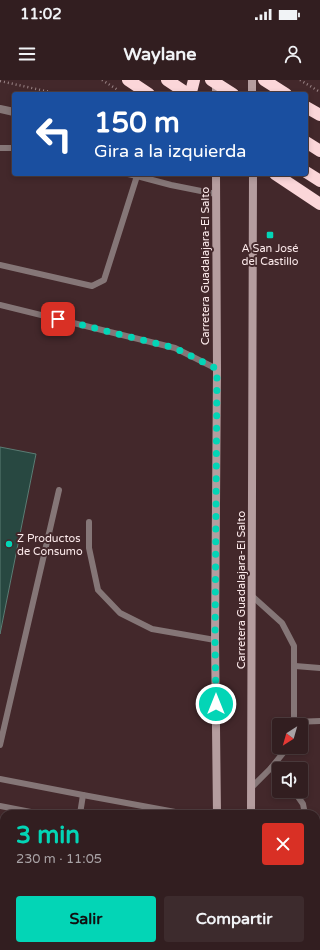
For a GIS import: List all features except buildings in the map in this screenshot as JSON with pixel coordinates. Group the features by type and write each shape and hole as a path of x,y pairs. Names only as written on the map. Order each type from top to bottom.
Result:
{"highway":[{"path":"128,80 146,92"},
{"path":"167,80 186,92"},
{"path":"191,92 194,80"},
{"path":"211,80 229,92"},
{"path":"264,80 283,92"},
{"path":"308,108 320,115"},
{"path":"308,143 320,151"},
{"path":"308,173 320,181"},
{"path":"278,176 320,204"}],"main road":[{"path":"216,80 216,92"},
{"path":"252,80 252,92"},
{"name":"Carretera Guadalajara-El Salto","path":"216,176 217,369 215,640 217,810"},
{"name":"Carretera Guadalajara-El Salto","path":"251,810 254,176"}],"street":[{"path":"0,109 12,112"}],"lane":[{"path":"0,148 12,148"},
{"path":"0,265 92,286 104,280 137,176 171,185 216,194"},
{"path":"0,305 175,348 217,369"},
{"path":"0,744 59,490"},
{"path":"89,522 89,548 98,590 120,613 152,629 215,640"},
{"path":"252,596 282,623 294,646 295,718"},
{"path":"295,666 320,668"},
{"path":"308,722 320,721"},
{"path":"251,788 282,754"},
{"path":"0,779 164,810"},
{"path":"81,810 83,795"},
{"path":"299,798 303,804 304,810"},
{"path":"0,806 20,810"}],"path":[{"path":"102,80 118,90"},
{"path":"300,80 320,92"},
{"path":"0,81 50,92"}],"place":[{"name":"A San José del Castillo","path":"270,235"},
{"name":"Z Productos de Consumo","path":"9,544"}],"route":[{"path":"58,319 175,348 217,369 216,704"}]}
